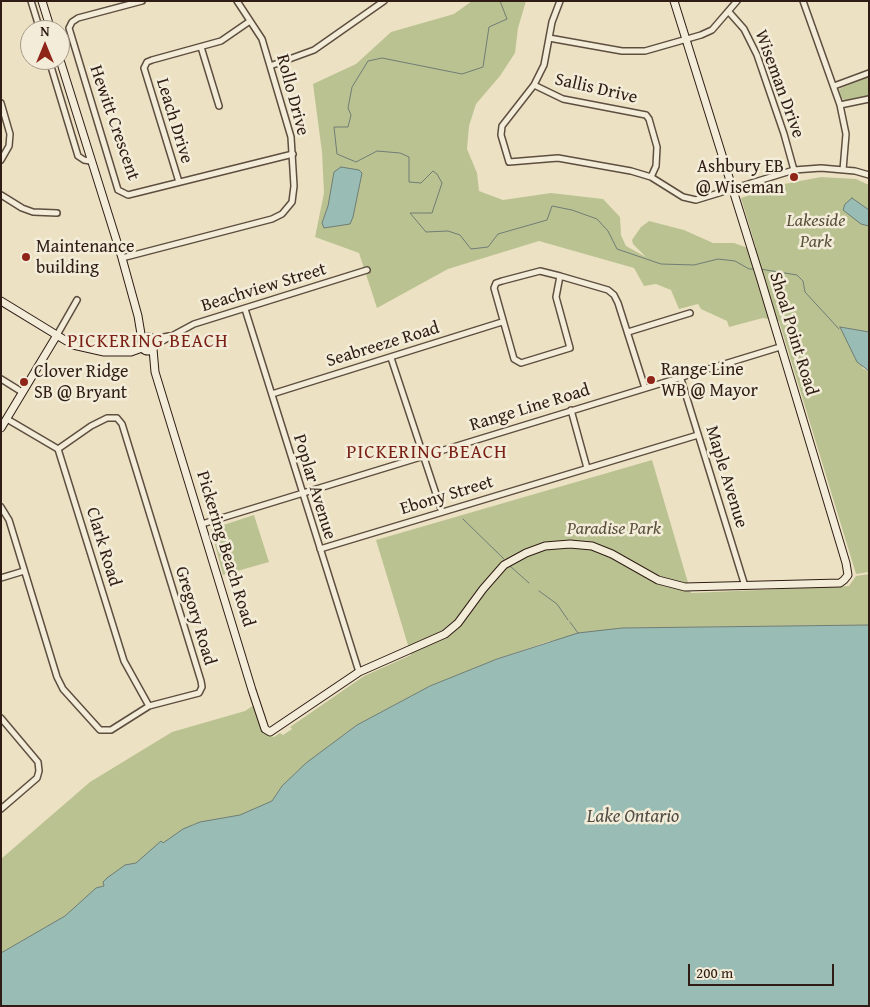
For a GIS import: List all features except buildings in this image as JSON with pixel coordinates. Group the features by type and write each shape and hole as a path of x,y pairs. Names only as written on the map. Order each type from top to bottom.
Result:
{"street":[{"path":"31,1 37,20"},
{"path":"42,1 48,20"},
{"name":"Hewitt Crescent","path":"142,1 78,18 72,22 70,34 118,190 128,195 293,154"},
{"name":"Rollo Drive","path":"122,258 272,219 282,214 288,208 293,195 291,137 262,39 237,1"},
{"path":"270,66 314,50 384,1"},
{"path":"560,1 556,8 544,65 534,85 502,126 502,135 510,162 558,158 631,171 650,177 690,200 732,190 794,170 820,168 869,175"},
{"name":"Shoal Point Road","path":"674,1 761,280 848,575 840,583 745,586"},
{"path":"549,38 622,51 645,51 686,40 712,30 737,1"},
{"path":"803,1 840,105 846,134 844,170"},
{"name":"Wiseman Drive","path":"729,12 744,29 757,56 784,134 794,170"},
{"name":"Leach Drive","path":"179,182 144,68 147,62 152,60 221,41 250,21"},
{"path":"201,47 219,106"},
{"name":"Pickering Beach Road","path":"52,70 78,156 90,161"},
{"name":"Pickering Beach Road","path":"63,70 265,728 270,732 359,672"},
{"path":"834,86 869,74"},
{"name":"Sallis Drive","path":"534,85 563,98 646,115 650,119 658,155 650,177"},
{"path":"840,105 869,99"},
{"path":"1,104 10,134 9,146 1,160"},
{"path":"1,195 22,208 33,212 58,213"},
{"name":"Beachview Street","path":"148,344 194,324 367,270"},
{"path":"560,276 556,296 570,348 521,363 514,359 494,294 496,283 540,271 560,276 608,290 618,302 645,388"},
{"path":"1,428 77,300"},
{"path":"1,302 74,345 91,350 109,352 148,344"},
{"name":"Poplar Avenue","path":"245,309 359,672"},
{"path":"628,332 690,314"},
{"name":"Seabreeze Road","path":"272,394 502,322"},
{"name":"Range Line Road","path":"202,524 780,346"},
{"path":"391,358 442,512"},
{"name":"Maple Avenue","path":"680,376 745,586"},
{"path":"1,379 22,392"},
{"path":"571,410 587,468"},
{"name":"Gregory Road","path":"1,507 9,520 57,677 72,698 100,730 111,730 149,706 199,692 202,687 122,424 117,418 107,418 91,426 58,449"},
{"path":"7,419 58,449"},
{"name":"Ebony Street","path":"320,549 698,435"},
{"name":"Clark Road","path":"58,449 124,661 149,706"},
{"path":"359,672 445,634 458,623 482,589 504,566 514,558 545,546 570,544 592,546 612,554 651,576 677,586 696,588 745,586"},
{"path":"1,578 24,571"},
{"path":"1,718 38,762 39,771 37,778 1,809"}],"green space":[{"name":"Lakeside Park","path":"472,1 526,1 518,28 515,53 500,76 476,104 469,126 467,149 477,173 479,191 503,200 551,193 603,199 620,217 621,235 626,246 646,257 633,244 632,240 641,227 649,221 684,230 713,243 734,243 748,248 756,248 741,198 779,185 821,177 856,179 869,185 869,360 862,368 869,371 869,572 856,574 779,321 763,318 729,327 727,321 701,309 698,304 679,309 671,290 656,284 644,286 634,268 539,241 448,269 377,308 359,253 315,237 324,193 322,152 313,84 356,64 391,32 454,14"},
{"path":"869,77 869,96 847,101 842,99 839,90 841,88"},
{"name":"Paradise Park","path":"652,460 691,593 849,586 856,576 869,574 869,625 622,628 547,642 497,659 430,686 357,725 282,786 272,801 248,816 194,824 142,860 78,910 1,956 1,859 90,782 172,732 245,711 254,705 262,731 274,737 280,733 283,735 292,729 290,727 364,676 411,655 376,540"},
{"path":"254,515 269,562 223,575 211,529"}],"water":[{"path":"341,167 359,170 362,173 353,217 350,224 324,228 322,223 328,206 334,172"},
{"path":"852,198 869,210 869,226 861,224 843,210 845,204"},
{"path":"840,327 869,332 869,371 857,362"},
{"name":"Lake Ontario","path":"869,625 869,1006 1,1006 1,953 65,916 96,888 104,886 103,882 107,878 125,865 136,863 161,841 163,843 183,829 200,822 240,815 272,801 282,786 306,763 357,725 430,686 497,659 578,633 622,628"}],"waterway":[{"path":"500,1 507,19 489,27 483,67 462,74 382,58 368,61 352,87 348,108 351,115 348,127 334,127 337,154 356,162 377,151 400,153 409,157 409,182 421,183 433,171 442,183 432,213 410,213 426,232 448,231 460,235 471,249 488,247 498,234 547,220 552,206 572,210 597,219 608,231 617,249 661,264 694,265 718,259 735,261 749,269 756,269"},
{"path":"760,269 797,275 803,281 805,292 839,329"},
{"path":"463,519 504,559"},
{"path":"510,566 529,583"},
{"path":"539,591 557,604 568,620"},
{"path":"570,622 578,633"}],"place":[{"name":"Ashbury EB @ Wiseman","path":"794,177"},
{"name":"Maintenance building","path":"26,257"},
{"name":"Range Line WB @ Mayor","path":"651,380"},
{"name":"Clover Ridge SB @ Bryant","path":"24,382"}],"district":[{"name":"PICKERING BEACH","path":"148,342"},
{"name":"PICKERING BEACH","path":"427,453"}]}
